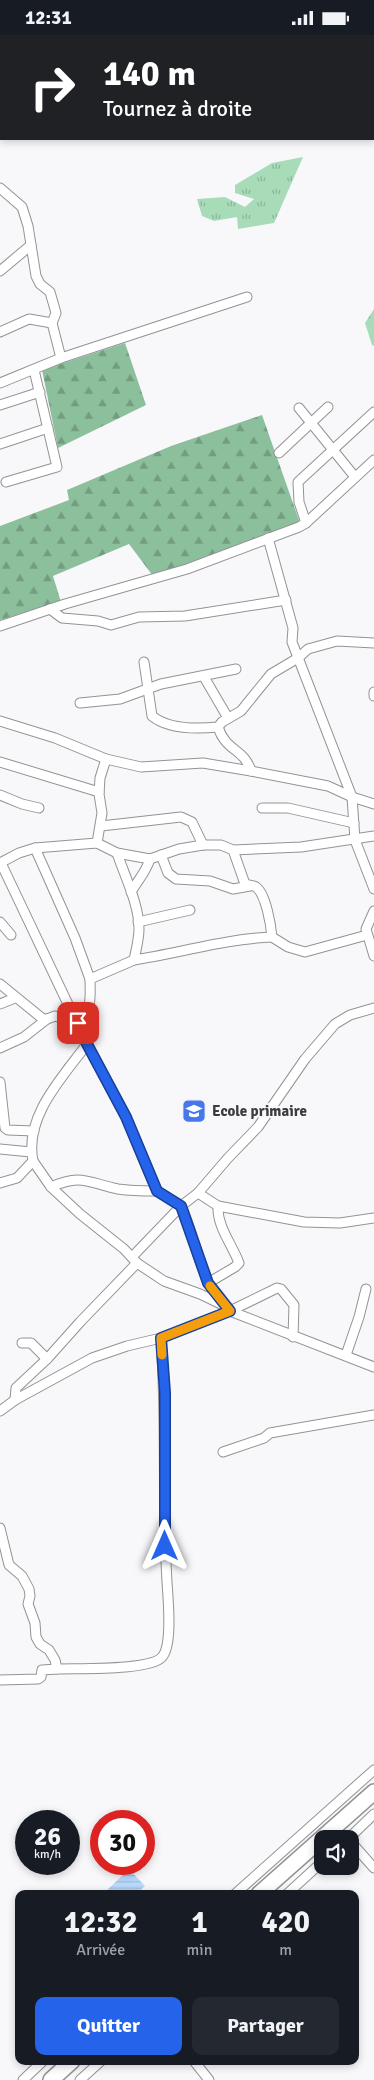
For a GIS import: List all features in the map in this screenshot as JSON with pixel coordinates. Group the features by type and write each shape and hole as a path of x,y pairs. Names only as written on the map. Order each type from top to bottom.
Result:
{"highway":[{"path":"263,1890 374,1792"},
{"path":"51,2080 68,2065"}],"street":[{"path":"0,188 22,207 28,226 36,276 40,284 52,297 56,313 52,323 61,358"},
{"path":"0,271 31,245"},
{"path":"0,383 61,358 247,297"},
{"path":"0,332 30,319 52,323"},
{"path":"6,482 57,467 34,370"},
{"path":"0,405 40,392"},
{"path":"279,453 328,407"},
{"path":"299,408 331,450 355,477"},
{"path":"306,523 299,502 298,482 374,411"},
{"path":"0,444 48,428"},
{"path":"0,625 187,569 306,523 374,460"},
{"path":"268,538 293,628 292,642 352,797 355,840 374,889"},
{"path":"50,609 62,618 98,621 110,625 139,617 185,616 286,600"},
{"path":"144,662 151,712 156,719 188,728 218,727 228,718 241,711 271,674 298,658 308,649 327,643 343,641 374,643"},
{"path":"80,703 120,699 161,684 204,677 236,669"},
{"path":"204,677 228,718"},
{"path":"0,721 55,738 106,759 141,767 203,763 324,784 352,797 374,804"},
{"path":"218,727 223,741 247,760 251,771"},
{"path":"97,843 102,810 99,792 101,775 106,759"},
{"path":"0,762 99,792"},
{"path":"0,795 22,804 39,808"},
{"path":"262,808 288,808 354,823"},
{"path":"101,826 181,817 192,822 203,845"},
{"path":"157,1191 126,1117 87,1044 0,863 35,847 97,843 117,853 150,859 203,845 221,845 233,850 301,847 374,837"},
{"path":"0,1048 24,1037 55,1015 77,1022 84,1018 89,1005 90,979 75,938 35,847"},
{"path":"233,850 245,884 256,887 261,897 268,913 272,937"},
{"path":"117,853 131,892 138,922 139,933 134,960"},
{"path":"161,855 168,873 176,879 210,881 233,889 250,886"},
{"path":"131,892 139,879 147,871 150,859"},
{"path":"138,922 190,910"},
{"path":"374,911 367,925 367,935 374,956"},
{"path":"0,922 11,935"},
{"path":"90,979 134,960 208,944 249,938 272,937 288,947 305,952 367,935"},
{"path":"0,984 15,998 47,1019"},
{"path":"0,1004 15,998"},
{"path":"15,1400 16,1388 47,1359 181,1206 198,1193 258,1127 305,1059 335,1024 350,1015 374,1008"},
{"path":"0,1183 17,1178 32,1156 34,1131 39,1113 45,1101 87,1044"},
{"path":"0,1081 6,1128 8,1131 34,1131"},
{"path":"0,1149 32,1156 51,1187 80,1214 118,1243 135,1260 164,1281 200,1293 228,1309 293,1337 346,1355 374,1367"},
{"path":"51,1187 70,1179 82,1179 120,1189 157,1191 181,1206 208,1283 228,1309"},
{"path":"198,1193 218,1206 304,1222 340,1223 374,1217"},
{"path":"208,1283 239,1263 224,1232 218,1214 218,1206"},
{"path":"0,1411 15,1400 92,1358 127,1346 161,1338 275,1289 281,1289 294,1305 293,1337"},
{"path":"346,1355 360,1317 366,1289"},
{"path":"0,1680 38,1679 41,1677 42,1670 143,1665 157,1661 166,1650 168,1611 165,1546 165,1393 161,1338"},
{"path":"22,1343 31,1343 47,1359"},
{"path":"223,1452 264,1438 270,1433 374,1415"},
{"path":"0,1529 9,1565 22,1576 30,1593 28,1604 35,1623 36,1637 40,1644 49,1650 55,1660 57,1669"},
{"path":"239,1890 374,1770"},
{"path":"359,1830 374,1814"},
{"path":"336,1825 340,1830"},
{"path":"359,1851 374,1868"},
{"path":"291,1890 314,1869"},
{"path":"23,2080 39,2065"},
{"path":"80,2080 96,2065"},
{"path":"197,2065 209,2080"}],"green space":[{"path":"303,157 274,223 238,229 237,217 214,221 202,216 197,199 225,197 245,207 254,199 235,193 235,185 272,163"},
{"path":"374,309 374,346 365,323"},
{"path":"125,343 146,405 58,448 42,370"},
{"path":"262,415 300,523 188,566 153,576 129,544 53,576 61,602 0,620 0,526 69,500 67,490 171,446"}],"water":[{"path":"123,1875 135,1875 145,1886 140,1890 107,1890"}],"slow traffic":[{"path":"162,1355 161,1338 230,1311 210,1286"}],"place":[{"name":"Ecole primaire","path":"194,1111"}],"route":[{"path":"78,1023 87,1044 134,1133 157,1191 181,1206 208,1283 230,1311 161,1338 165,1393 165,1546"}]}
